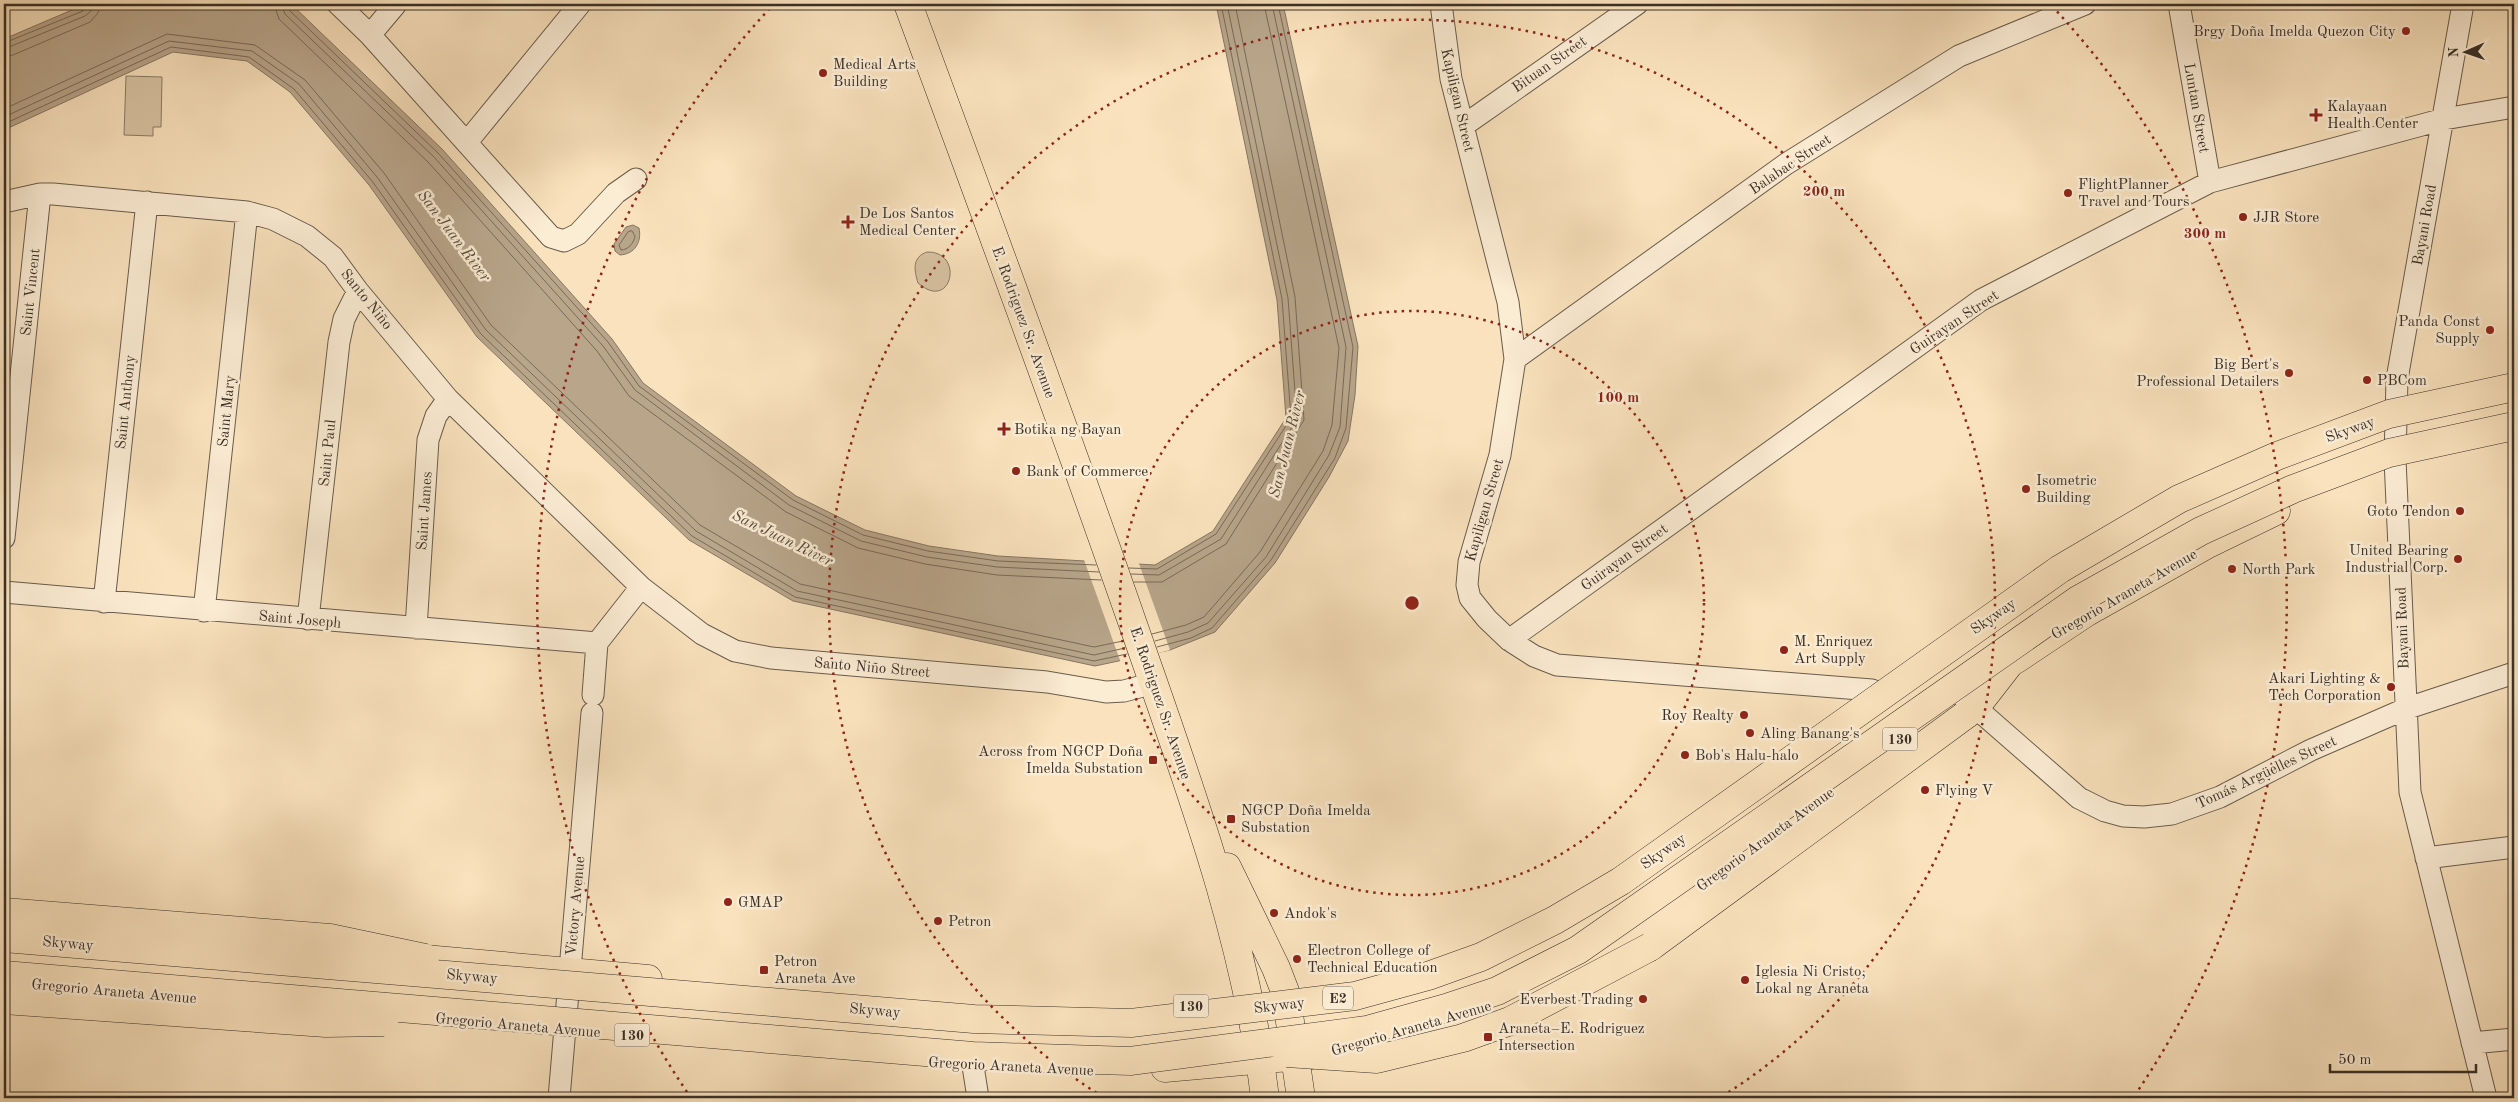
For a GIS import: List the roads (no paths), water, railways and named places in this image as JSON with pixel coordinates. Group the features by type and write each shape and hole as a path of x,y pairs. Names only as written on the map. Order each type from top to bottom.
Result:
{"main road":[{"name":"E. Rodriguez Sr. Avenue","path":"908,4 1106,546 1198,810 1250,998 1261,1060 1265,1098"},
{"name":"130","path":"4,925 570,971 974,1009 1131,1014 1352,986 1424,968 1477,947 1549,913 1609,878 2052,562 2157,504 2271,451 2395,406 2514,381"},
{"name":"Skyway","path":"4,938 974,1018 1131,1024 1355,996 1428,976 1481,957 1555,920 1621,881 2060,568 2179,499 2277,456 2389,414 2514,387"},
{"name":"E2","path":"4,975 973,1056 1130,1060 1367,1030 1446,1008 1497,990 1578,950 2078,600 2201,531 2293,489 2390,453 2514,426"},
{"name":"Gregorio Araneta Avenue","path":"4,982 565,1028 973,1066 1130,1071 1296,1057 1372,1042 1452,1019 1502,1001 1587,962 1640,930 1968,701 2010,663 2087,612 2206,545 2298,500 2394,459 2514,433"},
{"path":"1228,1049 1377,1059 1463,1038 1510,1021 1650,948 1948,727 1968,701"},
{"name":"E. Rodriguez Sr. Avenue","path":"1198,810 1276,968 1286,994 1301,1098"},
{"path":"4,912 330,938 538,982"},
{"path":"4,1000 326,1023 538,1019"}],"street":[{"path":"338,4 370,35 551,237 564,241 578,234 616,193 636,179"},
{"path":"370,35 396,4"},
{"path":"467,142 580,4"},
{"name":"Kapiligan Street","path":"1441,4 1444,41 1463,126 1508,302 1515,359 1500,456 1469,562 1467,585 1470,598 1487,619 1509,640 1534,656 1557,665 1872,690"},
{"name":"Bituan Street","path":"1463,126 1637,4"},
{"name":"Balabac Street","path":"1515,359 1786,164 1951,61 2085,4"},
{"name":"Luntan Street","path":"2179,4 2210,182"},
{"name":"Bayani Road","path":"2462,4 2444,119 2397,379 2394,459 2410,792 2462,993 2486,1098"},
{"name":"Guirayan Street","path":"1509,640 1981,300 2210,182 2444,119 2514,107"},
{"name":"Santo Niño","path":"4,202 40,194 247,212 273,218 307,236 333,257 358,291 448,398 641,587"},
{"name":"Saint Vincent","path":"4,538 40,194"},
{"name":"Saint Anthony","path":"104,602 147,202"},
{"name":"Saint Mary","path":"204,611 247,212"},
{"name":"Saint Paul","path":"308,619 339,342 344,319 358,291"},
{"name":"Saint James","path":"416,628 428,440 436,416 448,398"},
{"path":"597,643 641,587"},
{"name":"Santo Niño Street","path":"641,587 702,634 735,651 771,658 1048,682 1106,692 1124,692 1149,671"},
{"name":"Saint Joseph","path":"4,592 204,611 597,643"},
{"name":"Victory Avenue","path":"559,1098 597,643"},
{"name":"Tomás Argüelles Street","path":"1968,701 2079,798 2105,811 2123,816 2144,817 2172,814 2220,797 2311,750 2405,709 2514,673"},
{"path":"2426,858 2514,847"},
{"path":"2472,1043 2514,1039"},
{"path":"973,1066 978,1098"}],"water":[{"name":"San Juan River","path":"86,4 291,4 442,149 612,339 643,383 796,496 865,530 929,546 998,556 1155,565 1213,531 1286,418 1277,300 1216,4 1283,4 1358,346 1355,395 1348,441 1329,477 1275,563 1215,632 1170,650 1095,666 793,601 689,540 477,337 369,185 290,92 247,61 173,52 4,130 4,39"},
{"path":"633,225 639,228 638,242 633,250 620,255 615,251 614,244 626,227"}],"place":[{"name":"Brgy Doña Imelda Quezon City","path":"2406,31"},
{"name":"Medical Arts Building","path":"823,73"},
{"name":"Kalayaan Health Center","path":"2316,115"},
{"name":"FlightPlanner Travel and Tours","path":"2068,193"},
{"name":"JJR Store","path":"2243,217"},
{"name":"De Los Santos Medical Center","path":"848,222"},
{"name":"Panda Const Supply","path":"2490,330"},
{"name":"Big Bert's Professional Detailers","path":"2289,373"},
{"name":"PBCom","path":"2367,380"},
{"name":"Botika ng Bayan","path":"1004,429"},
{"name":"Bank of Commerce","path":"1016,471"},
{"name":"Isometric Building","path":"2026,489"},
{"name":"Goto Tendon","path":"2460,511"},
{"name":"United Bearing Industrial Corp.","path":"2458,559"},
{"name":"North Park","path":"2232,569"},
{"name":"M. Enriquez Art Supply","path":"1784,650"},
{"name":"Akari Lighting & Tech Corporation","path":"2391,687"},
{"name":"Roy Realty","path":"1744,715"},
{"name":"Aling Banang's","path":"1750,733"},
{"name":"Bob's Halu-halo","path":"1685,755"},
{"name":"Across from NGCP Doña Imelda Substation","path":"1153,760"},
{"name":"Flying V","path":"1925,790"},
{"name":"NGCP Doña Imelda Substation","path":"1231,819"},
{"name":"GMAP","path":"728,902"},
{"name":"Andok's","path":"1274,913"},
{"name":"Petron","path":"938,921"},
{"name":"Electron College of Technical Education","path":"1297,959"},
{"name":"Petron Araneta Ave","path":"764,970"},
{"name":"Iglesia Ni Cristo, Lokal ng Araneta","path":"1745,980"},
{"name":"Everbest Trading","path":"1643,999"},
{"name":"Araneta–E. Rodriguez Intersection","path":"1488,1037"}]}
